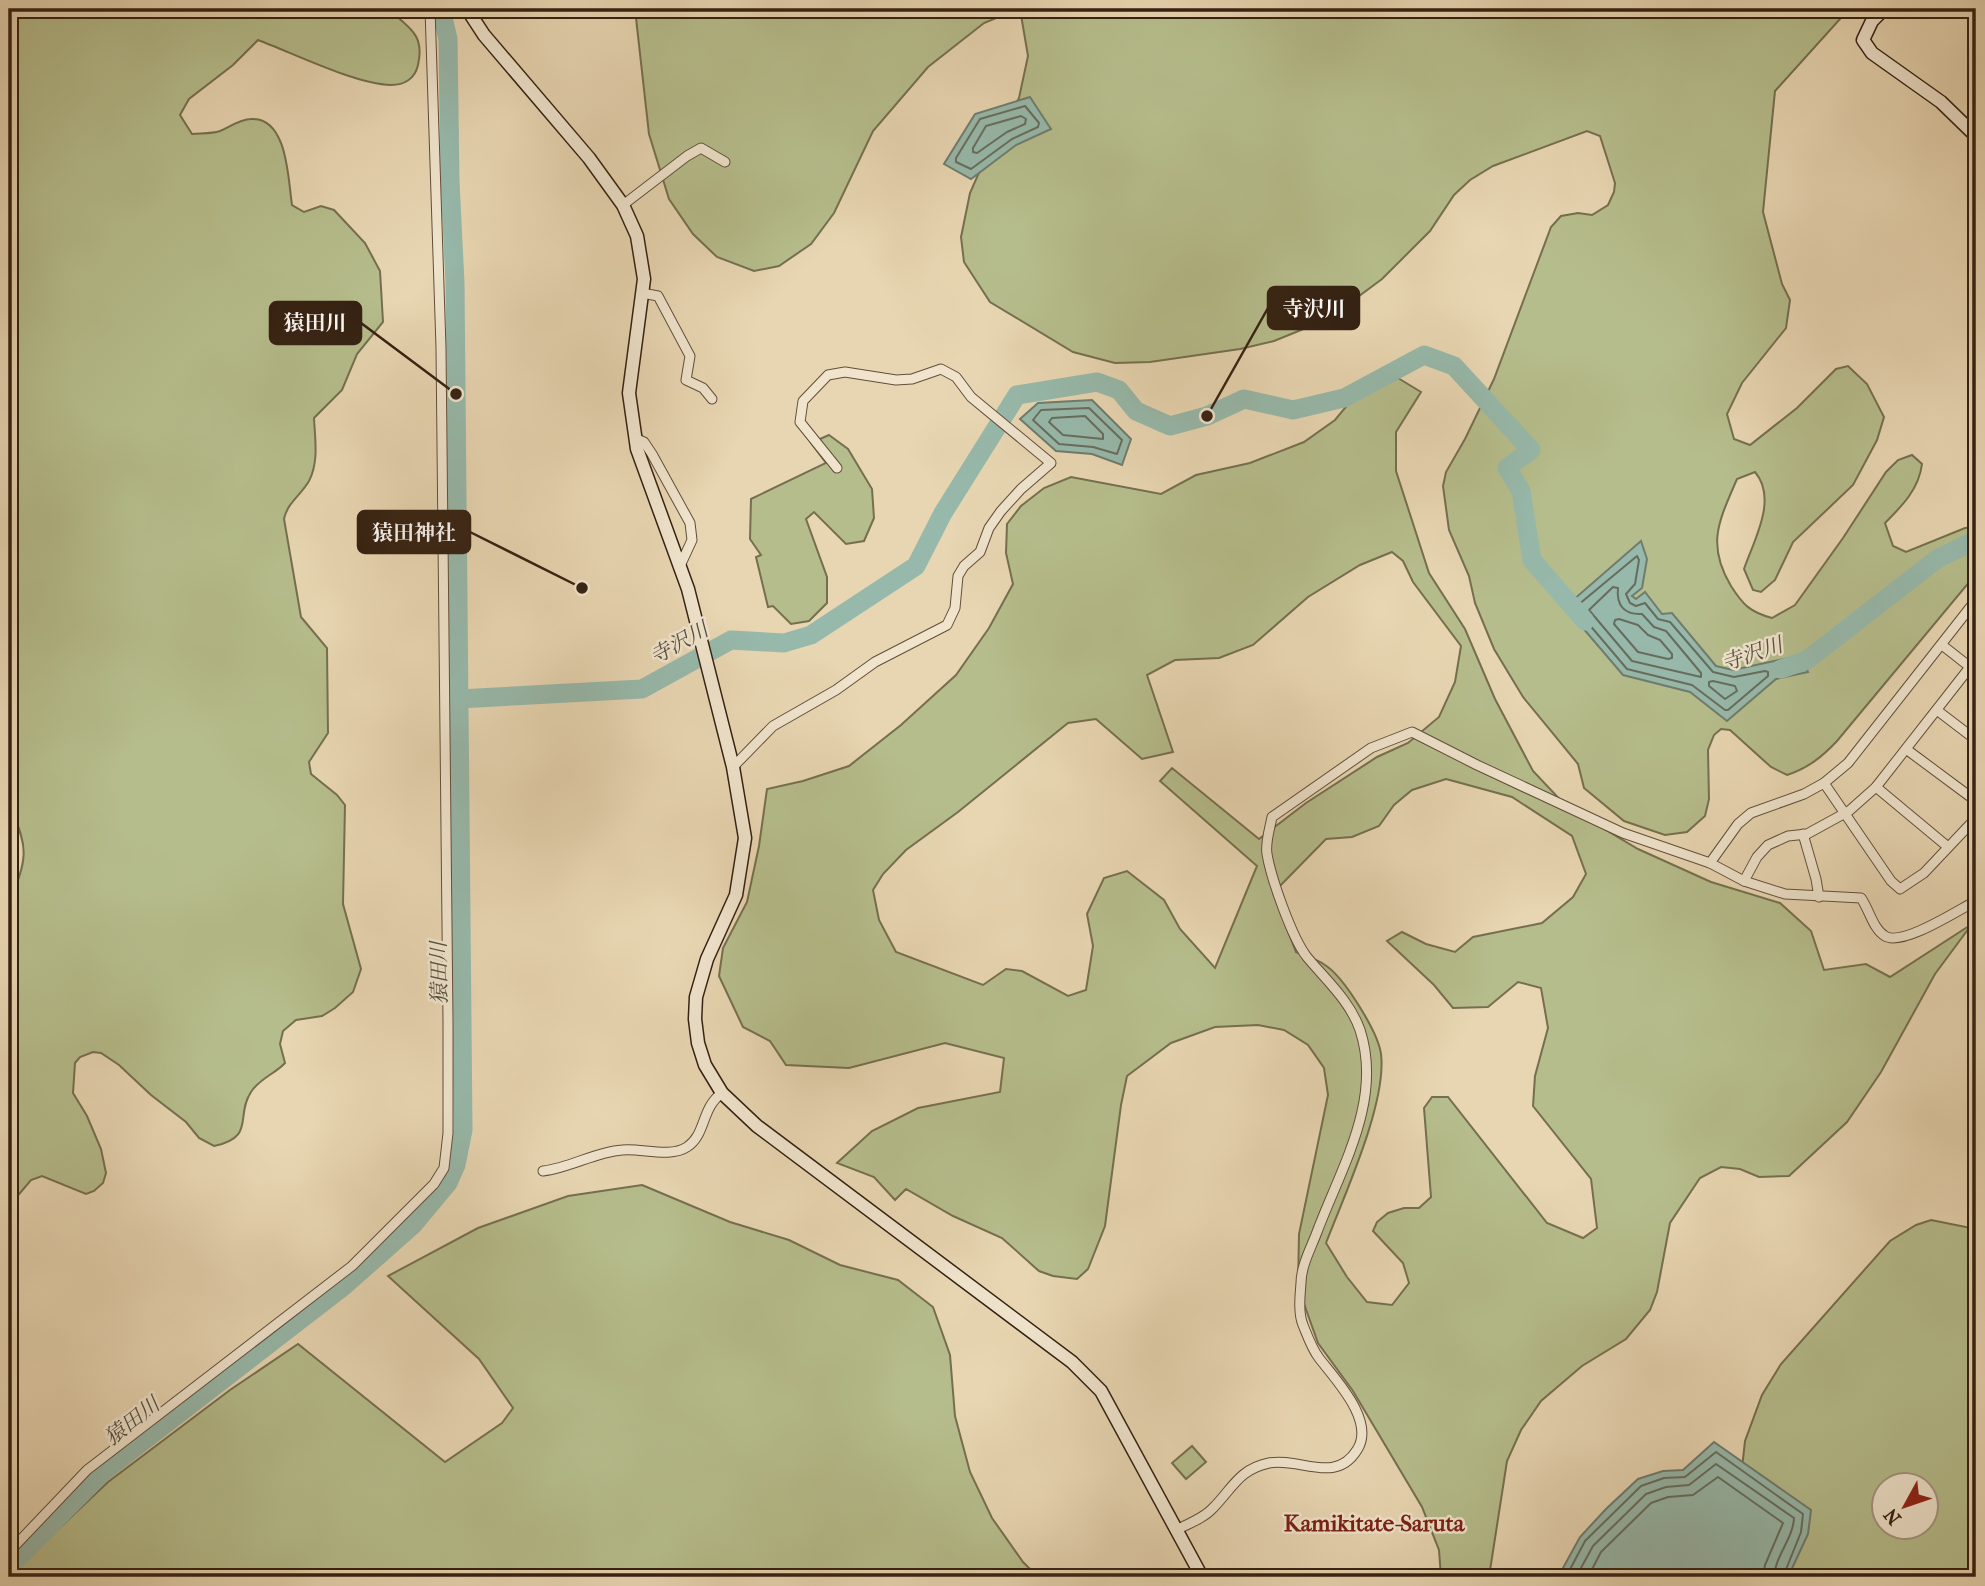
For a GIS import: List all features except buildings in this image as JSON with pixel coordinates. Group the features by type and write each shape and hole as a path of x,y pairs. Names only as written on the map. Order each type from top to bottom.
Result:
{"street":[{"path":"9,1552 87,1470 352,1266 419,1200 444,1168 448,1133 448,1022 442,348 430,9"},
{"path":"467,9 484,35 589,158 623,205 637,236 644,279 629,393 635,438 688,589 733,767 745,838 736,895 704,969 696,997 698,1043 705,1065 722,1093 757,1125 1072,1362 1101,1391 1202,1577"},
{"path":"1884,9 1872,21 1863,40 1872,53 1941,102 1976,136"},
{"path":"623,205 701,148 725,162"},
{"path":"642,293 658,296 690,356 686,380 703,388 712,400"},
{"path":"733,767 773,726 836,690 874,662 947,625 956,608 958,576 964,566 980,552 989,528 1001,511 1051,463 971,397 956,377 941,369 912,379 896,380 845,372 828,375 803,401 800,422 837,468"},
{"path":"635,438 644,442 652,454 690,523 692,540 680,566"},
{"path":"1710,863 1738,824 1751,813 1804,794 1825,783 1848,763 1976,600"},
{"path":"1744,881 1757,856 1768,845 1788,836 1803,834 1845,813 1876,787 1974,666 1942,645"},
{"path":"1938,710 1976,740"},
{"path":"1176,1530 1211,1510 1240,1476 1269,1463 1293,1464 1313,1469 1335,1468 1347,1462 1358,1450 1362,1439 1357,1412 1349,1396 1317,1356 1301,1321 1300,1302 1304,1269 1360,1124 1367,1055 1359,1027 1343,999 1306,956 1291,924 1266,852 1272,817 1371,748 1412,732 1467,761 1623,833 1710,863 1744,881 1785,894 1861,898 1875,926 1884,936 1896,939 1910,935 1976,901"},
{"path":"1906,749 1976,801"},
{"path":"1825,783 1891,881 1900,889 1924,873 1976,818"},
{"path":"1876,787 1948,847"},
{"path":"1803,834 1819,897"},
{"path":"543,1171 561,1169 621,1150 676,1151 686,1148 698,1136 712,1100 722,1093"}],"green space":[{"path":"9,9 388,9 414,32 420,54 417,70 412,77 400,84 391,85 342,74 258,40 233,65 189,99 180,115 192,134 217,132 251,119 263,121 272,128 284,152 292,205 304,212 321,206 334,210 365,243 380,271 383,322 357,354 342,390 314,418 316,450 312,474 288,508 284,519 301,617 327,648 328,733 309,762 311,774 345,805 343,904 361,969 353,992 322,1016 296,1020 283,1031 280,1044 285,1063 251,1092 244,1109 240,1131 235,1137 214,1146 199,1138 186,1122 101,1053 93,1052 80,1057 75,1063 73,1093 87,1116 101,1149 106,1173 103,1183 86,1194 42,1176 31,1180 9,1206 9,903 24,855 21,834 9,807"},
{"path":"635,9 1018,9 984,23 928,67 873,131 834,213 811,244 779,266 754,271 717,257 693,234 669,199 649,134"},
{"path":"1020,9 1849,9 1775,91 1763,212 1782,284 1790,300 1786,328 1742,383 1727,414 1734,439 1750,445 1797,408 1836,369 1848,366 1867,384 1884,417 1877,440 1853,485 1793,542 1775,580 1761,592 1753,590 1744,569 1758,533 1764,507 1762,483 1755,472 1737,479 1718,532 1719,557 1723,571 1743,603 1772,618 1795,605 1886,472 1898,460 1912,455 1922,464 1917,481 1903,503 1885,523 1893,546 1906,552 1965,528 1976,527 1976,574 1837,741 1814,761 1787,775 1771,767 1730,730 1721,729 1714,735 1708,750 1709,799 1705,816 1687,832 1665,835 1624,821 1584,788 1578,764 1523,697 1494,649 1475,603 1469,576 1449,530 1443,486 1446,472 1494,379 1551,227 1561,216 1578,213 1592,215 1608,205 1614,192 1615,183 1600,136 1587,131 1493,166 1470,180 1454,195 1430,231 1382,279 1328,319 1274,341 1240,349 1150,362 1115,363 1073,352 990,302 964,262 961,237 970,193 991,145 1019,98 1028,56"},
{"path":"1388,372 1421,392 1396,432 1396,471 1429,573 1465,629 1495,699 1533,771 1566,806 1638,849 1711,882 1780,903 1811,931 1824,970 1866,964 1890,977 1972,924 1935,974 1881,1072 1847,1122 1789,1176 1759,1177 1740,1169 1721,1167 1700,1178 1670,1223 1657,1292 1650,1310 1626,1339 1582,1366 1541,1401 1521,1430 1507,1461 1489,1577 1441,1577 1439,1550 1422,1507 1353,1391 1318,1343 1298,1287 1299,1234 1328,1095 1324,1068 1308,1045 1284,1030 1258,1025 1215,1027 1171,1043 1127,1076 1105,1226 1088,1269 1077,1279 1039,1271 1002,1238 953,1216 906,1189 895,1200 874,1177 837,1163 872,1131 918,1108 1000,1092 1004,1058 945,1043 849,1068 786,1065 770,1041 743,1027 719,976 723,948 747,902 767,789 849,766 901,725 956,675 989,628 1013,584 1006,553 1007,524 1021,506 1044,488 1071,477 1161,494 1196,475 1250,463 1304,442 1335,420 1364,385","holes":["1392,552 1403,561 1413,582 1461,646 1455,682 1439,717 1408,743 1377,757 1306,803 1259,839 1172,768 1160,781 1257,866 1215,968 1180,929 1164,900 1127,871 1104,878 1087,914 1093,946 1086,990 1068,996 1022,971 1006,969 983,985 896,952 879,920 873,890 883,874 906,850 958,812 1068,723 1096,719 1142,759 1173,752 1147,675 1175,660 1219,658 1253,645 1308,597 1360,565","1446,779 1512,797 1572,836 1586,874 1573,897 1542,923 1473,937 1455,952 1426,944 1402,932 1387,941 1434,985 1453,1008 1488,1007 1518,982 1541,988 1548,1028 1535,1076 1533,1106 1591,1179 1597,1228 1583,1238 1547,1223 1448,1097 1432,1097 1424,1108 1431,1197 1419,1208 1404,1208 1388,1213 1377,1222 1373,1231 1403,1263 1409,1283 1392,1305 1367,1302 1347,1277 1326,1243 1371,1123 1381,1074 1379,1044 1367,1019 1333,971 1296,952 1273,893 1326,839 1352,837 1379,826 1394,805 1412,790"]},
{"path":"829,435 848,449 872,489 874,518 864,541 846,544 814,512 806,519 827,577 827,603 809,621 791,624 773,606 768,607 756,557 761,555 750,539 751,499 826,463 811,443"},
{"path":"642,1185 730,1222 789,1240 840,1265 898,1280 933,1307 950,1355 955,1416 970,1472 992,1518 1023,1562 1038,1577 13,1577 14,1571 108,1482 230,1390 298,1344 445,1462 502,1423 513,1408 479,1359 388,1276 478,1228 568,1196"},
{"path":"1931,1220 1976,1229 1976,1577 1718,1577 1737,1513 1745,1441 1762,1395 1781,1364 1890,1241 1916,1225"},
{"path":"1192,1446 1206,1462 1186,1479 1172,1463"}],"water":[{"path":"1030,97 1051,129 1016,145 971,179 944,164 975,114"},
{"path":"1092,400 1131,439 1122,465 1092,454 1056,451 1020,419 1038,403"},
{"path":"1641,541 1647,559 1642,588 1632,596 1636,599 1645,592 1662,614 1672,613 1716,666 1733,670 1802,655 1808,672 1776,679 1727,721 1690,692 1623,675 1565,607"},
{"path":"1714,1442 1811,1510 1808,1534 1788,1577 1558,1577 1580,1537 1638,1479 1663,1471 1683,1470"}],"waterway":[{"name":"猿田川","path":"9,1567 102,1473 344,1286 413,1225 448,1183 456,1165 463,1130 455,283 448,39 441,9"},
{"name":"寺沢川","path":"459,699 642,689 731,640 784,643 811,635 916,566 943,513 1017,395 1097,382 1119,390 1136,411 1170,426 1207,416 1244,399 1293,410 1344,398 1424,355 1454,366 1531,450 1507,468 1521,491 1532,560 1585,621"},
{"name":"寺沢川","path":"1781,669 1807,660 1937,559 1976,540"}],"place":[{"name":"猿田川","path":"456,394"},
{"name":"寺沢川","path":"1207,416"},
{"name":"猿田神社","path":"582,588"}],"district":[{"name":"Kamikitate-Saruta","path":"1374,1523"}]}
